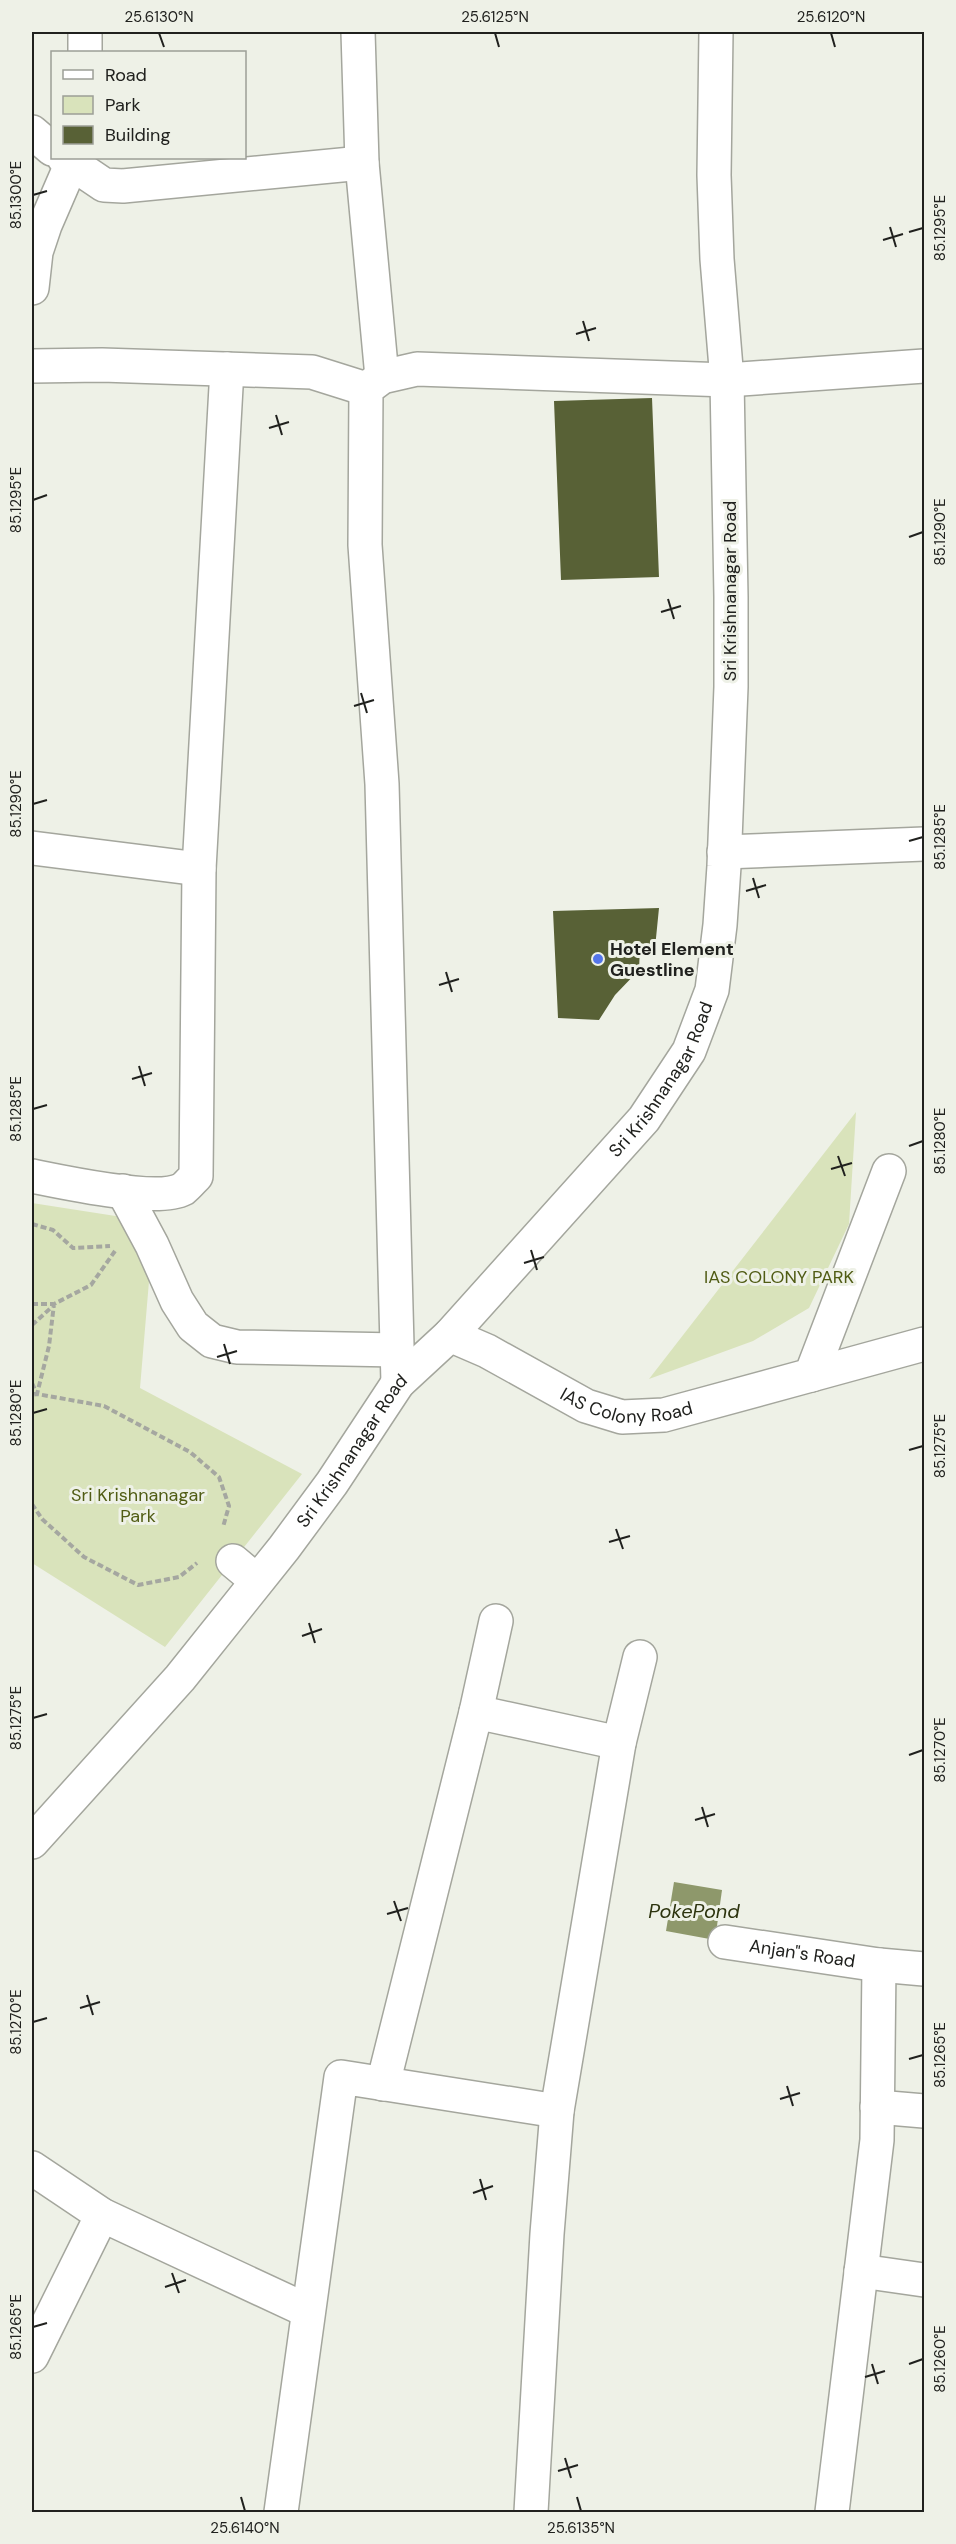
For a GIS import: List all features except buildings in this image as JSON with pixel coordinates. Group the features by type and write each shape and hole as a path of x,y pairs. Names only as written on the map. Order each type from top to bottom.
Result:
{"street":[{"path":"85,32 85,51"},
{"path":"358,32 362,163 374,383 365,545 381,784 398,1383"},
{"name":"Sri Krishnanagar Road","path":"32,1842 180,1678 237,1559 332,1483 398,1383 450,1335 644,1119 689,1051 712,990 720,925 731,676 727,380 717,259 714,175 716,32"},
{"path":"32,132 51,146"},
{"path":"32,288 36,252 65,159"},
{"path":"69,159 104,185 123,186 362,163"},
{"path":"32,366 102,365 312,372 374,383 417,369 727,380 924,366"},
{"path":"32,1176 146,1194 182,1190 196,1176 199,869 227,369"},
{"path":"724,852 924,844"},
{"path":"32,848 199,869"},
{"path":"811,1375 889,1171"},
{"path":"123,1191 152,1245 182,1310 193,1326 212,1341 237,1347 397,1350"},
{"name":"IAS Colony Road","path":"450,1335 487,1351 586,1406 622,1417 664,1415 924,1344"},
{"path":"383,2084 476,1712 496,1621"},
{"path":"531,2512 547,2235 557,2111 619,1743 640,1657"},
{"path":"476,1712 619,1743"},
{"name":"Anjan\"s Road","path":"726,1942 879,1965 924,1969"},
{"path":"832,2512 876,2140 879,1965"},
{"path":"280,2512 341,2077 557,2111"},
{"path":"877,2107 924,2111"},
{"path":"32,2168 102,2215 308,2311"},
{"path":"32,2355 102,2215"},
{"path":"861,2271 924,2280"}],"path":[{"path":"32,1224 53,1230 73,1248 119,1245 91,1285 54,1304 32,1325"},
{"path":"32,1304 54,1304"},
{"path":"37,1394 49,1346 54,1304"},
{"path":"32,1383 37,1394"},
{"path":"32,1395 104,1406 190,1452 219,1477 229,1506 237,1559"},
{"path":"32,1504 42,1519 84,1557 138,1585 179,1577 198,1562"}],"green space":[{"name":"IAS COLONY PARK","path":"856,1112 849,1224 809,1308 753,1341 649,1379"},
{"name":"Sri Krishnanagar Park","path":"32,1203 154,1222 140,1388 302,1474 165,1647 32,1563"}],"water":[{"name":"PokePond","path":"674,1882 722,1890 715,1940 666,1931"}],"place":[{"name":"Hotel Element Guestline","path":"598,959"}]}
